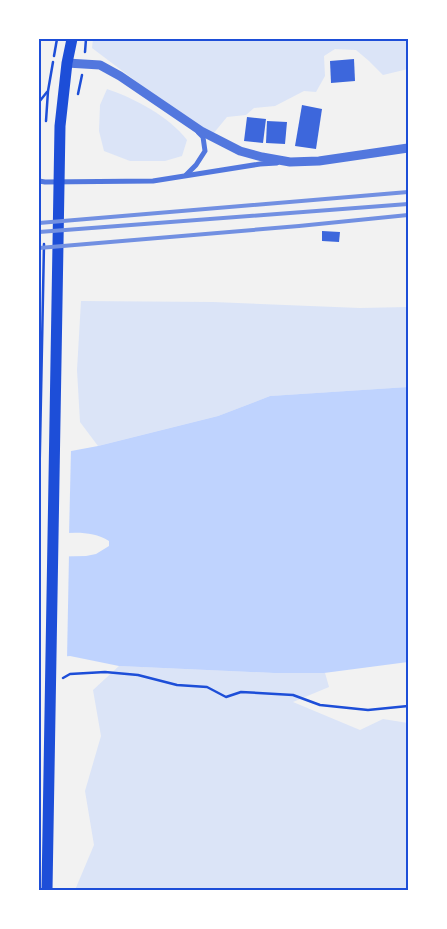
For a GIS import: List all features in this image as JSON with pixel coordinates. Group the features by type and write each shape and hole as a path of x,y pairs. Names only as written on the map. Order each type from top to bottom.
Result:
{"main road":[{"path":"47,890 60,126 67,63 72,39"}],"street":[{"path":"67,63 100,65 120,76 201,131 240,151 290,162"},
{"path":"182,119 203,137 205,151 186,176"},
{"path":"39,181 153,181 260,164 319,162 408,148"}],"path":[{"path":"46,126 48,91 57,39"},
{"path":"77,96 84,64 86,39"},
{"path":"39,102 48,91"},
{"path":"39,497 44,243"},
{"path":"70,674 104,672 138,675 178,685 207,688 226,697 241,692 293,695 320,705 368,710 408,706"}],"shaded area":[{"path":"93,39 408,39 408,69 383,75 356,50 335,49 324,56 325,76 316,92 304,91 275,106 254,108 246,115 227,117 213,134 141,85 92,48"},
{"path":"107,89 140,103 171,123 187,140 182,156 165,161 130,161 104,151 99,131 100,105"},
{"path":"81,301 213,302 360,308 408,307 408,387 270,396 218,416 98,446 80,422 77,370"},
{"path":"119,666 274,673 325,673 329,687 293,702 360,730 383,719 408,723 408,890 75,890 94,845 85,791 101,736 93,690"}],"water":[{"path":"408,387 408,662 324,673 274,673 119,666 70,656 39,659 39,557 96,554 109,546 109,541 84,533 39,536 39,457 98,446 218,416 270,396"}],"pier":[{"path":"71,449 69,536 39,538 39,455"},
{"path":"39,554 69,554 67,659 39,662"}],"building":[{"path":"354,59 355,81 331,83 330,61"},
{"path":"302,105 322,109 316,149 295,146"},
{"path":"247,117 266,119 263,143 244,141"},
{"path":"267,121 287,122 285,144 266,143"},
{"path":"322,231 340,232 339,242 322,241"}],"railway":[{"path":"39,223 408,192"},
{"path":"39,232 408,204"},
{"path":"39,248 408,215"}]}
